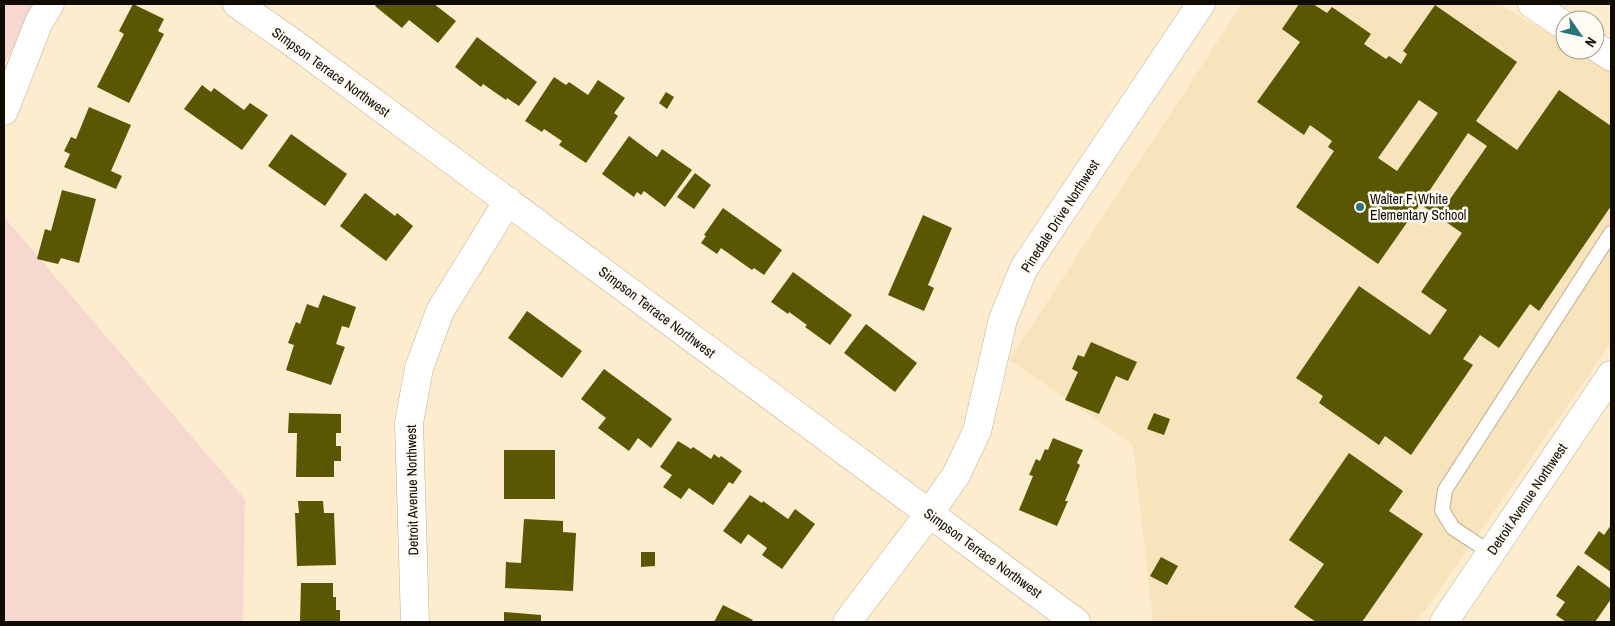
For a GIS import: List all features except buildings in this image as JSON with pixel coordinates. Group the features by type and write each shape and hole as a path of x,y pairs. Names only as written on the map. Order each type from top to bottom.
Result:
{"street":[{"path":"4,111 39,22 50,4"},
{"name":"Simpson Terrace Northwest","path":"237,4 292,42 508,201 1076,622"},
{"name":"Pinedale Drive Northwest","path":"847,622 929,514 956,475 977,431 1003,319 1024,268 1201,4"},
{"path":"1532,4 1555,19"},
{"name":"Detroit Avenue Northwest","path":"415,622 410,423 419,368 440,311 508,201"},
{"name":"Detroit Avenue Northwest","path":"1444,622 1611,375"}],"lane":[{"path":"1491,553 1453,528 1442,510 1444,490 1611,233"}],"shaded area":[{"path":"4,4 39,4 4,64"},
{"name":"Walter F. White Elementary School","path":"1242,4 1499,4 1555,37 1555,60 1593,60 1611,71 1611,343 1417,622 1153,622 1133,444 1009,360"},
{"path":"4,217 245,499 243,622 4,622"}],"place":[{"name":"Walter F. White Elementary School","path":"1360,207"}]}
